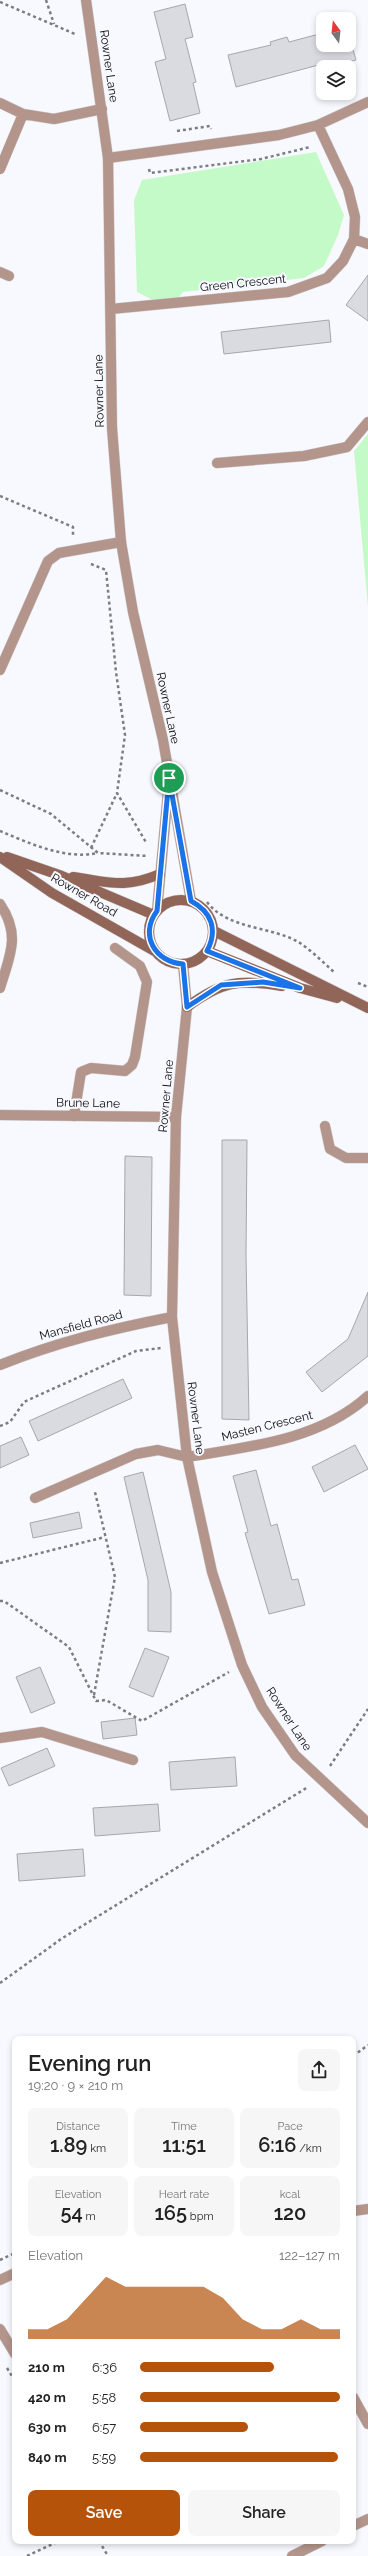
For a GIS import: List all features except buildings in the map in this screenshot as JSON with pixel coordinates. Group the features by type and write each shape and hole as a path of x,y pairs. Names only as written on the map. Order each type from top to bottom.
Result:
{"main road":[{"name":"Rowner Road","path":"0,856 62,876 156,913"},
{"name":"Rowner Road","path":"0,856 52,893 156,952"},
{"path":"62,876 115,885 139,882 160,874"},
{"path":"173,901 191,901 207,913 214,931 207,951 192,962 183,964 173,963 156,952 149,934 156,913 173,901"},
{"path":"214,931 368,1008"},
{"path":"207,951 300,988"},
{"path":"187,1007 221,985 263,982 300,988 357,1003"}],"street":[{"name":"Rowner Lane","path":"86,0 108,158 112,428 121,542 169,778 191,901"},
{"path":"108,158 279,135 318,126 368,102"},
{"path":"0,103 23,114 54,119 102,109"},
{"path":"0,169 23,114"},
{"name":"Green Crescent","path":"111,308 288,292 327,278 343,261 354,239 355,217 348,189 318,126"},
{"path":"354,239 368,244"},
{"path":"217,463 304,456 347,447 368,422"},
{"path":"0,670 48,561 59,553 74,549 121,542"},
{"name":"Rowner Lane","path":"156,913 169,778"},
{"path":"0,904 10,918 13,943 0,988"},
{"path":"74,1116 81,1072 91,1068 125,1071 132,1065 135,1057 147,982 140,966 116,948"},
{"name":"Rowner Lane","path":"183,964 187,1007 176,1117 172,1317 174,1347 187,1457 212,1572 242,1665 262,1707 295,1756 368,1823"},
{"name":"Brune Lane","path":"0,1115 176,1117"},
{"path":"325,1126 330,1149 346,1158 368,1158"},
{"name":"Mansfield Road","path":"0,1366 43,1348 88,1335 172,1317"},
{"name":"Masten Crescent","path":"187,1457 293,1436 321,1426 357,1406 368,1396"},
{"path":"35,1498 136,1454 158,1450 187,1457"},
{"path":"0,1738 42,1732 133,1760"},
{"path":"356,2211 368,2209"},
{"path":"0,2280 12,2274"},
{"path":"0,2329 12,2349"},
{"path":"356,2402 368,2424"},
{"path":"356,2525 368,2519"},
{"path":"292,2556 316,2544"}],"path":[{"path":"46,0 54,24"},
{"path":"0,2 54,24 92,42"},
{"path":"0,496 73,527 74,549 84,561 106,570 116,672 125,735 117,793 91,848"},
{"path":"0,790 51,814 98,853"},
{"path":"117,793 150,850"},
{"path":"0,831 40,848 88,855 98,853 154,857"},
{"path":"204,897 212,908 232,920 299,942 337,974"},
{"path":"352,981 368,987"},
{"path":"0,1426 10,1422 24,1402 136,1351 174,1347"},
{"path":"94,1696 115,1578 95,1492"},
{"path":"0,1562 105,1538"},
{"path":"0,1601 4,1601 69,1647 96,1701 106,1700 142,1721 242,1665"},
{"path":"0,1983 61,1940 320,1780 368,1709"},
{"path":"356,2054 368,2045"},
{"path":"0,2260 12,2254"},
{"path":"27,2556 53,2544"},
{"path":"101,2544 108,2556"}],"green space":[{"path":"316,152 344,215 338,235 324,266 304,278 183,292 179,297 153,300 137,292 134,200 142,180"},
{"path":"368,434 368,607 354,451"}],"route":[{"path":"169,778 191,901 200,906 207,913 212,922 214,931 212,942 207,951 300,988 263,982 221,985 207,992 187,1007 187,986 183,964 173,963 164,959 156,952 151,944 149,934 150,924 157,911 169,778"}]}
